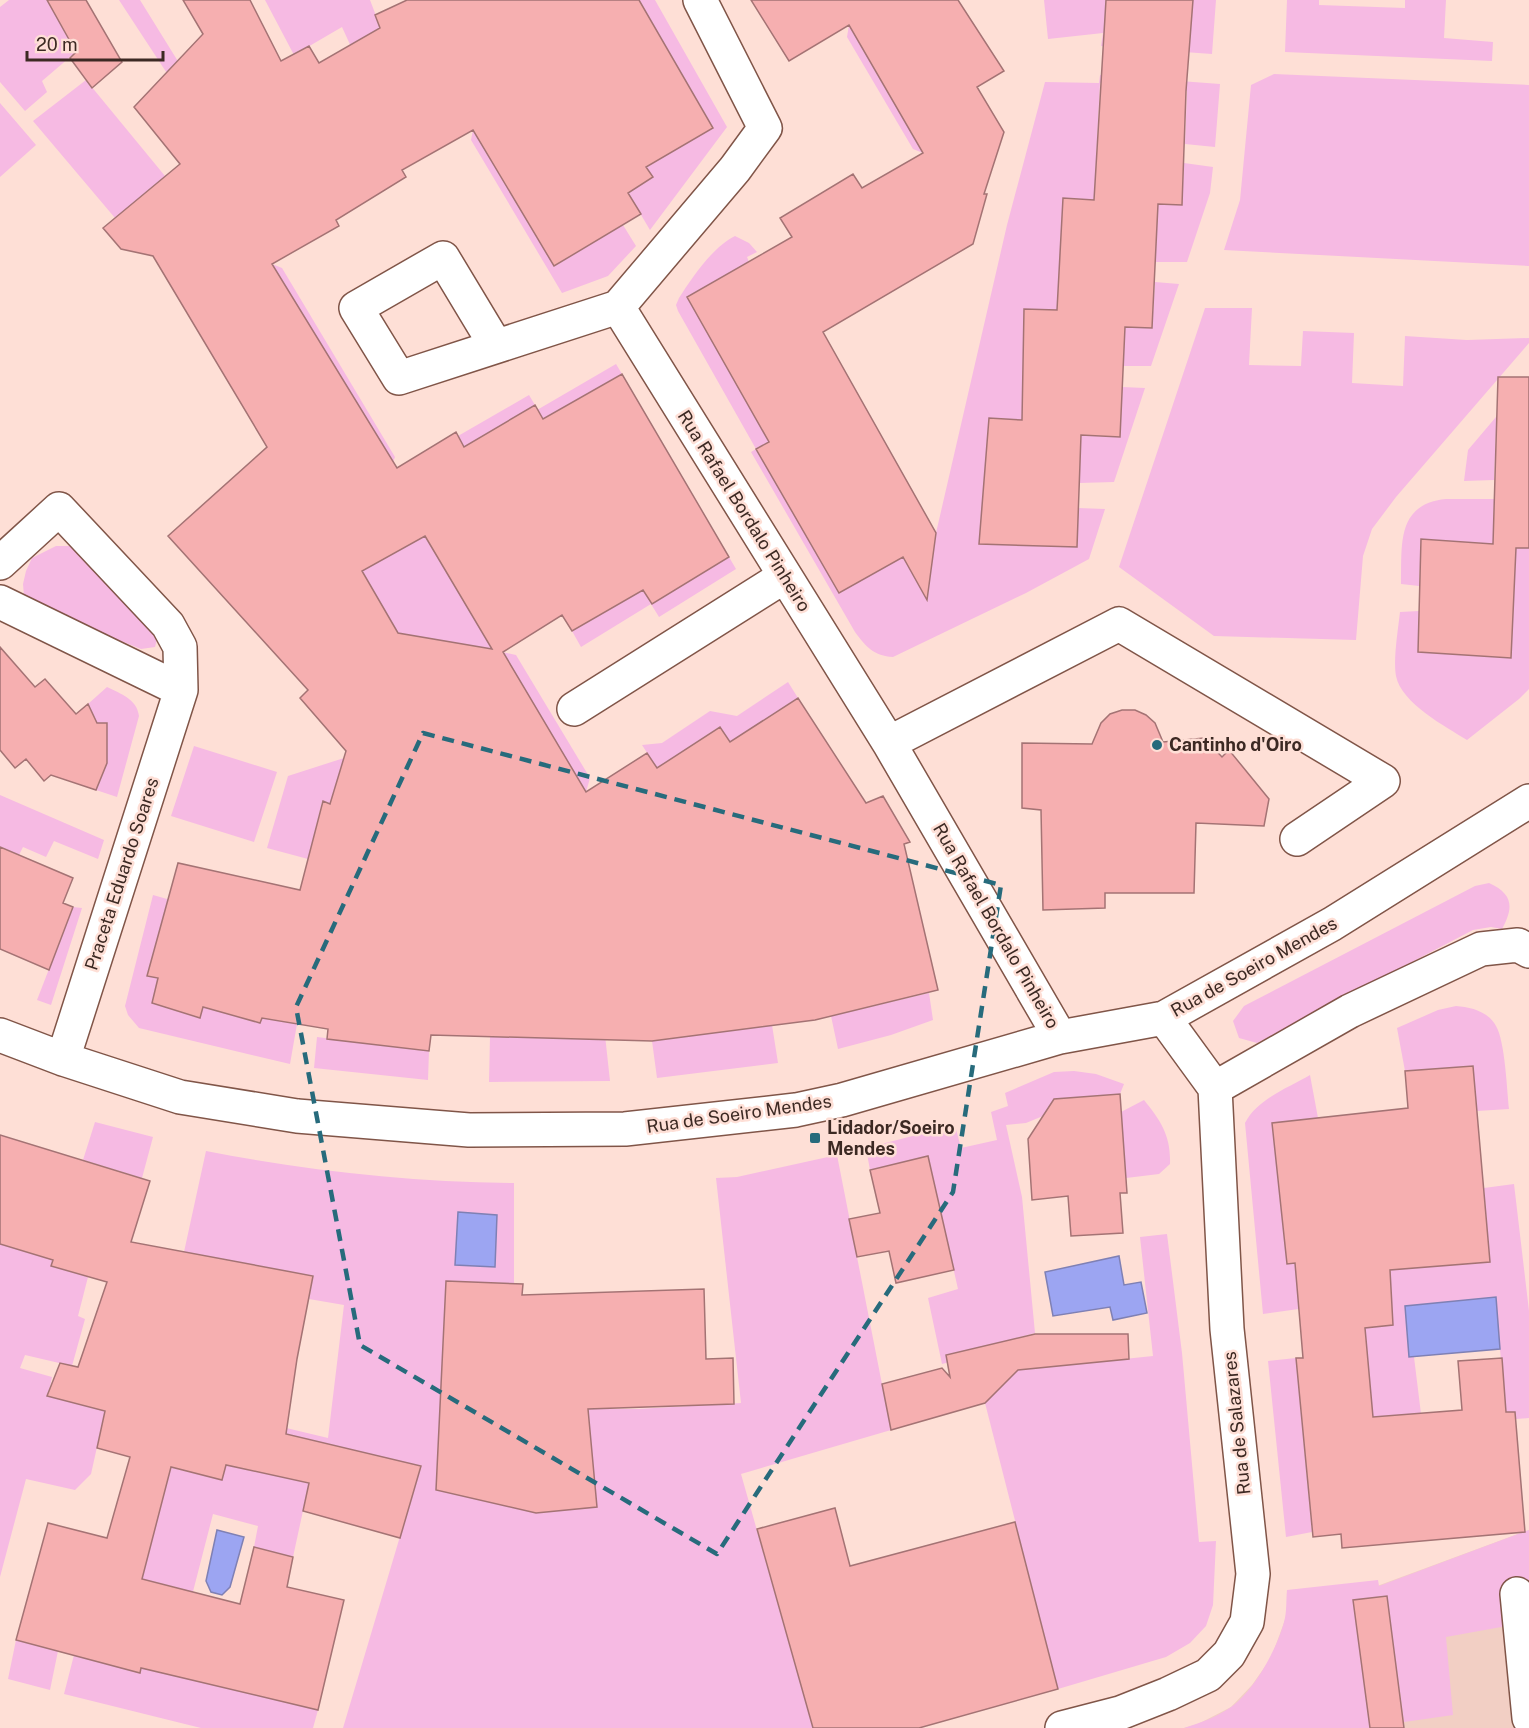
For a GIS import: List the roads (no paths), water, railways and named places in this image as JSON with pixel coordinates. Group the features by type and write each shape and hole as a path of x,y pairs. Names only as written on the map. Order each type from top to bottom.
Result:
{"street":[{"path":"496,346 618,307 735,169 765,128 700,0"},
{"name":"Rua Rafael Bordalo Pinheiro","path":"618,307 889,743 1060,1037"},
{"name":"Praceta Eduardo Soares","path":"0,563 59,509 168,625 180,647 181,690 63,1059"},
{"path":"574,709 785,576"},
{"path":"0,602 181,690"},
{"path":"889,743 1119,624 1383,781 1297,839"},
{"name":"Rua de Soeiro Mendes","path":"0,1035 63,1059 180,1097 297,1116 469,1130 625,1129 796,1110 842,1100 1060,1037 1164,1018 1332,924 1529,801"},
{"path":"1164,1018 1215,1088 1350,1011 1481,949 1518,945 1529,951"},
{"name":"Rua de Salazares","path":"1062,1728 1123,1720 1168,1694 1208,1675 1229,1654 1247,1622 1253,1574 1227,1329 1215,1088"},
{"path":"1517,1594 1529,1718"}],"water":[{"path":"458,1212 497,1215 495,1267 455,1265"},
{"path":"1119,1256 1124,1285 1141,1282 1147,1313 1113,1320 1110,1307 1053,1316 1045,1272"},
{"path":"1496,1297 1500,1349 1409,1357 1405,1306"},
{"path":"217,1530 244,1537 230,1587 222,1595 211,1592 206,1581"}],"place":[{"name":"Cantinho d'Oiro","path":"1157,745"},
{"name":"Lidador/Soeiro Mendes","path":"815,1138"}]}
